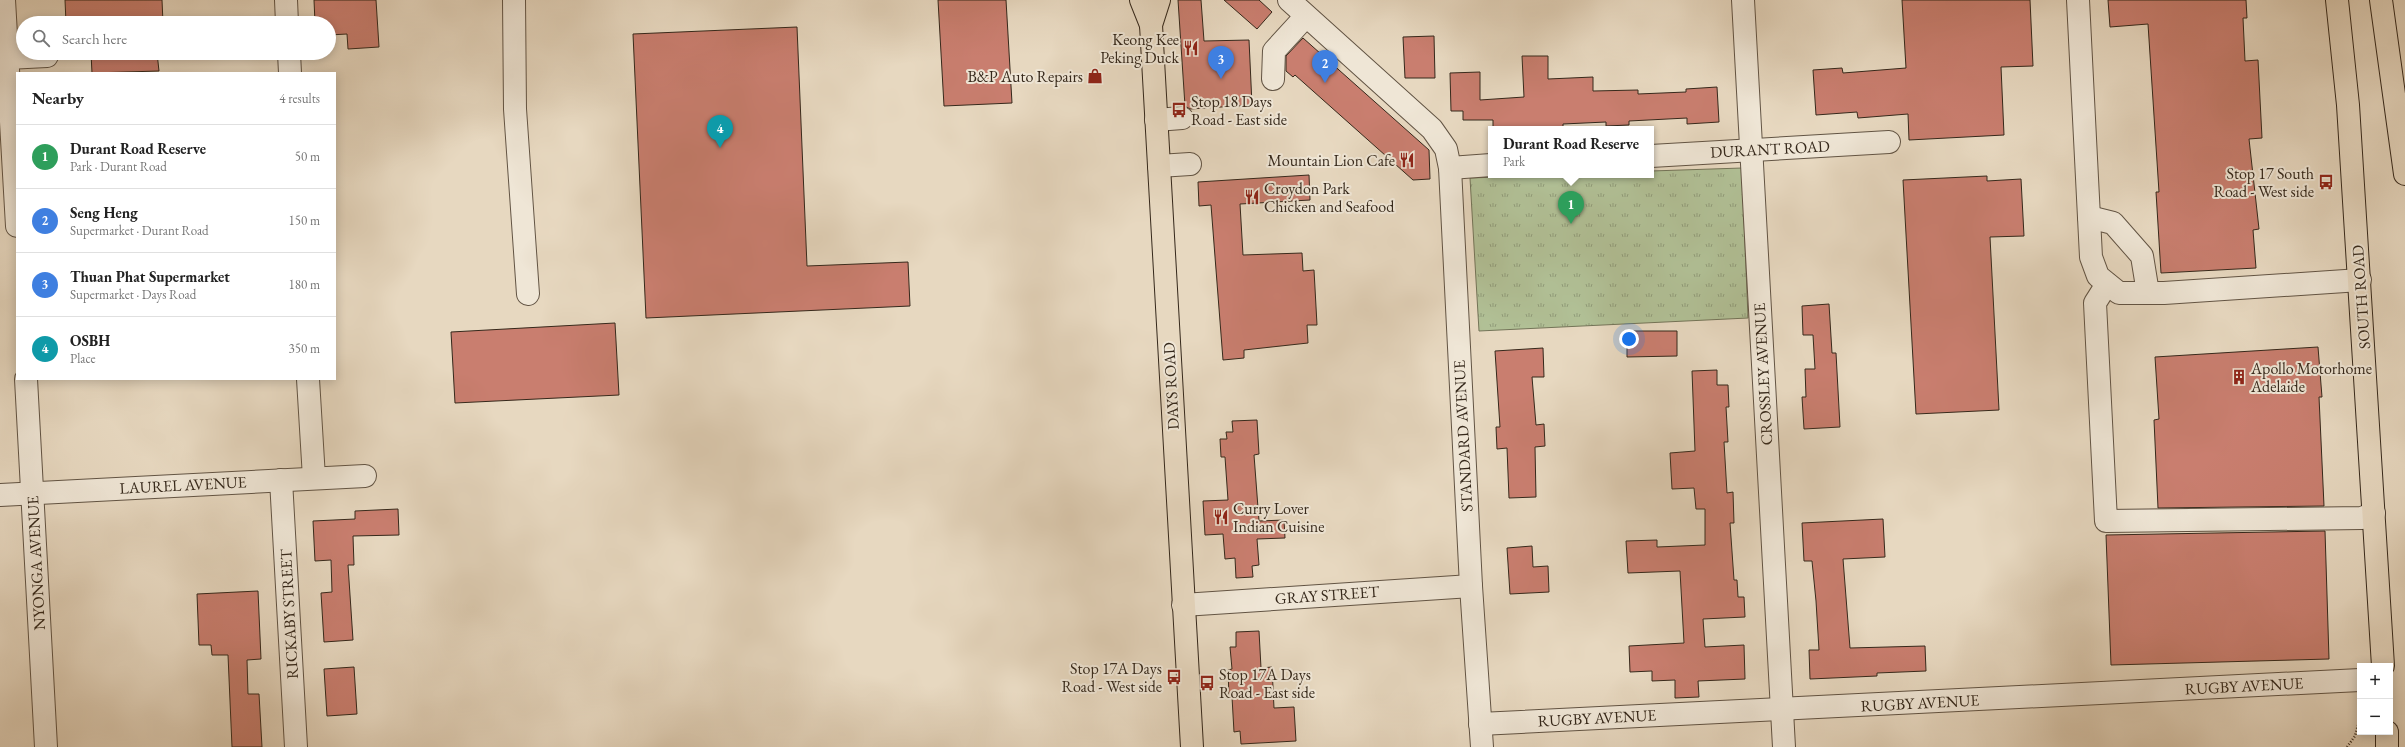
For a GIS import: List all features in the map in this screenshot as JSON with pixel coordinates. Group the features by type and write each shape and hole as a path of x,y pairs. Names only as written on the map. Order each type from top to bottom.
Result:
{"main road":[{"name":"DAYS ROAD","path":"1142,0 1151,25 1192,747"},
{"name":"DAYS ROAD","path":"1151,25 1159,0"},
{"name":"SOUTH ROAD","path":"2337,0 2348,105 2383,663"},
{"path":"2381,0 2405,174"},
{"path":"2386,735 2387,747"}],"street":[{"path":"4,0 16,209"},
{"path":"286,0 287,16"},
{"path":"514,0 515,109 528,294"},
{"name":"CROSSLEY AVENUE","path":"1743,0 1750,150 1784,747"},
{"path":"2078,0 2091,257 2098,276 2119,293 2148,293 2360,280"},
{"path":"1273,79 1274,50 1304,7"},
{"name":"STANDARD AVENUE","path":"1304,7 1432,129 1446,149 1450,168 1471,586 1482,747"},
{"path":"7,58 16,58"},
{"path":"289,60 290,72"},
{"path":"1156,120 1182,118"},
{"name":"DURANT ROAD","path":"1654,156 1889,142"},
{"path":"1159,166 1190,164"},
{"path":"1450,168 1488,165"},
{"path":"2089,217 2113,223 2142,256 2148,293"},
{"path":"2107,284 2095,303 2106,521 2362,518 2374,513"},
{"name":"NYONGA AVENUE","path":"26,380 46,747"},
{"path":"308,380 314,478"},
{"name":"LAUREL AVENUE","path":"0,495 365,476"},
{"name":"RICKABY STREET","path":"281,480 296,747"},
{"name":"GRAY STREET","path":"1184,605 1471,586"},
{"name":"RUGBY AVENUE","path":"1480,724 2357,680"}],"path":[{"path":"2347,747 2355,736 2357,729"}],"green space":[{"path":"1742,168 1748,318 1479,331 1470,178 1654,178 1654,171"}],"building":[{"path":"65,0 162,0 163,16 66,16"},
{"path":"314,0 376,0 379,47 348,49 347,34 336,35 336,16 315,16"},
{"path":"938,0 1006,0 1012,103 944,106"},
{"path":"1178,0 1201,0 1204,41 1249,40 1252,105 1190,109 1185,106"},
{"path":"1224,0 1259,0 1272,12 1257,29"},
{"path":"1902,0 2030,0 2033,66 2001,67 2004,135 1909,140 1908,114 1858,118 1857,112 1816,115 1813,70 1842,68 1843,73 1906,68"},
{"path":"2108,0 2246,0 2247,18 2243,18 2245,61 2258,60 2262,138 2249,139 2259,229 2253,230 2256,268 2161,273 2156,192 2159,192 2148,24 2110,27"},
{"path":"797,27 807,266 908,262 910,306 646,318 633,34"},
{"path":"1434,36 1435,78 1405,78 1403,37"},
{"path":"1303,38 1429,150 1430,179 1413,180 1295,75 1293,77 1286,71 1286,56"},
{"path":"1522,56 1548,56 1548,79 1593,77 1593,91 1638,90 1638,94 1686,92 1686,89 1717,87 1719,122 1687,124 1687,118 1629,121 1629,125 1606,126 1606,122 1563,124 1563,126 1493,126 1493,120 1463,120 1463,111 1451,111 1450,73 1480,72 1480,100 1524,97"},
{"path":"91,60 158,60 159,71 126,72 92,72"},
{"path":"1309,175 1310,200 1240,204 1243,255 1302,253 1303,271 1314,270 1317,325 1307,325 1308,343 1244,350 1244,358 1223,360 1211,205 1199,206 1198,182"},
{"path":"1987,176 1987,181 2021,179 2024,236 1990,237 1999,410 1916,414 1903,180"},
{"path":"1829,304 1832,353 1836,353 1840,427 1804,429 1802,397 1806,397 1805,369 1815,369 1813,335 1803,335 1802,306"},
{"path":"615,323 619,395 455,403 451,332"},
{"path":"1627,331 1677,331 1677,356 1627,357"},
{"path":"2318,347 2322,397 2319,397 2324,506 2158,508 2154,420 2159,419 2155,357"},
{"path":"1543,348 1544,377 1532,377 1536,425 1544,424 1545,446 1535,447 1536,497 1509,498 1507,448 1497,449 1496,427 1500,427 1495,351"},
{"path":"1717,370 1717,385 1728,385 1729,407 1726,407 1728,442 1724,442 1727,493 1733,492 1734,523 1730,523 1734,580 1737,580 1738,597 1744,597 1745,617 1703,619 1705,647 1744,645 1745,679 1698,681 1699,697 1675,698 1675,680 1652,681 1652,671 1630,672 1629,646 1684,643 1680,571 1628,573 1626,541 1657,540 1657,547 1705,545 1705,509 1696,509 1694,488 1672,489 1670,453 1695,451 1692,371"},
{"path":"1257,420 1259,454 1254,455 1259,521 1284,520 1285,538 1257,539 1259,565 1252,566 1253,577 1236,578 1235,558 1225,559 1223,534 1205,535 1203,501 1228,500 1225,457 1221,457 1220,439 1227,439 1226,432 1233,432 1232,421"},
{"path":"398,509 399,535 353,536 354,565 348,565 353,640 324,642 321,593 332,592 331,560 315,561 313,521 355,519 355,511"},
{"path":"1883,519 1885,557 1843,559 1850,648 1925,646 1926,671 1877,673 1877,676 1810,679 1809,650 1819,650 1812,561 1804,561 1802,523"},
{"path":"2325,531 2329,659 2111,665 2106,535"},
{"path":"1532,546 1533,567 1548,566 1549,592 1510,594 1507,548"},
{"path":"258,591 261,659 247,660 248,694 259,694 262,747 232,747 228,655 212,655 211,645 199,645 197,594"},
{"path":"1259,631 1261,668 1272,667 1274,708 1294,707 1296,741 1241,744 1240,731 1234,732 1232,697 1229,697 1228,670 1232,669 1230,647 1236,647 1236,632"},
{"path":"354,667 357,714 327,716 324,669"}],"place":[{"name":"Keong Kee Peking Duck","path":"1191,48"},
{"name":"B&P Auto Repairs","path":"1095,76"},
{"name":"Thuan Phat Supermarket","path":"1221,79"},
{"name":"Seng Heng","path":"1325,83"},
{"name":"Stop 18 Days Road - East side","path":"1179,110"},
{"name":"OSBH","path":"720,148"},
{"name":"Mountain Lion Cafe","path":"1407,160"},
{"name":"Stop 17 South Road - West side","path":"2326,182"},
{"name":"Croydon Park Chicken and Seafood","path":"1252,197"},
{"name":"Durant Road Reserve","path":"1571,224"},
{"name":"Apollo Motorhome Adelaide","path":"2239,377"},
{"name":"Curry Lover Indian Cuisine","path":"1221,517"},
{"name":"Stop 17A Days Road - West side","path":"1174,677"},
{"name":"Stop 17A Days Road - East side","path":"1207,683"}]}
